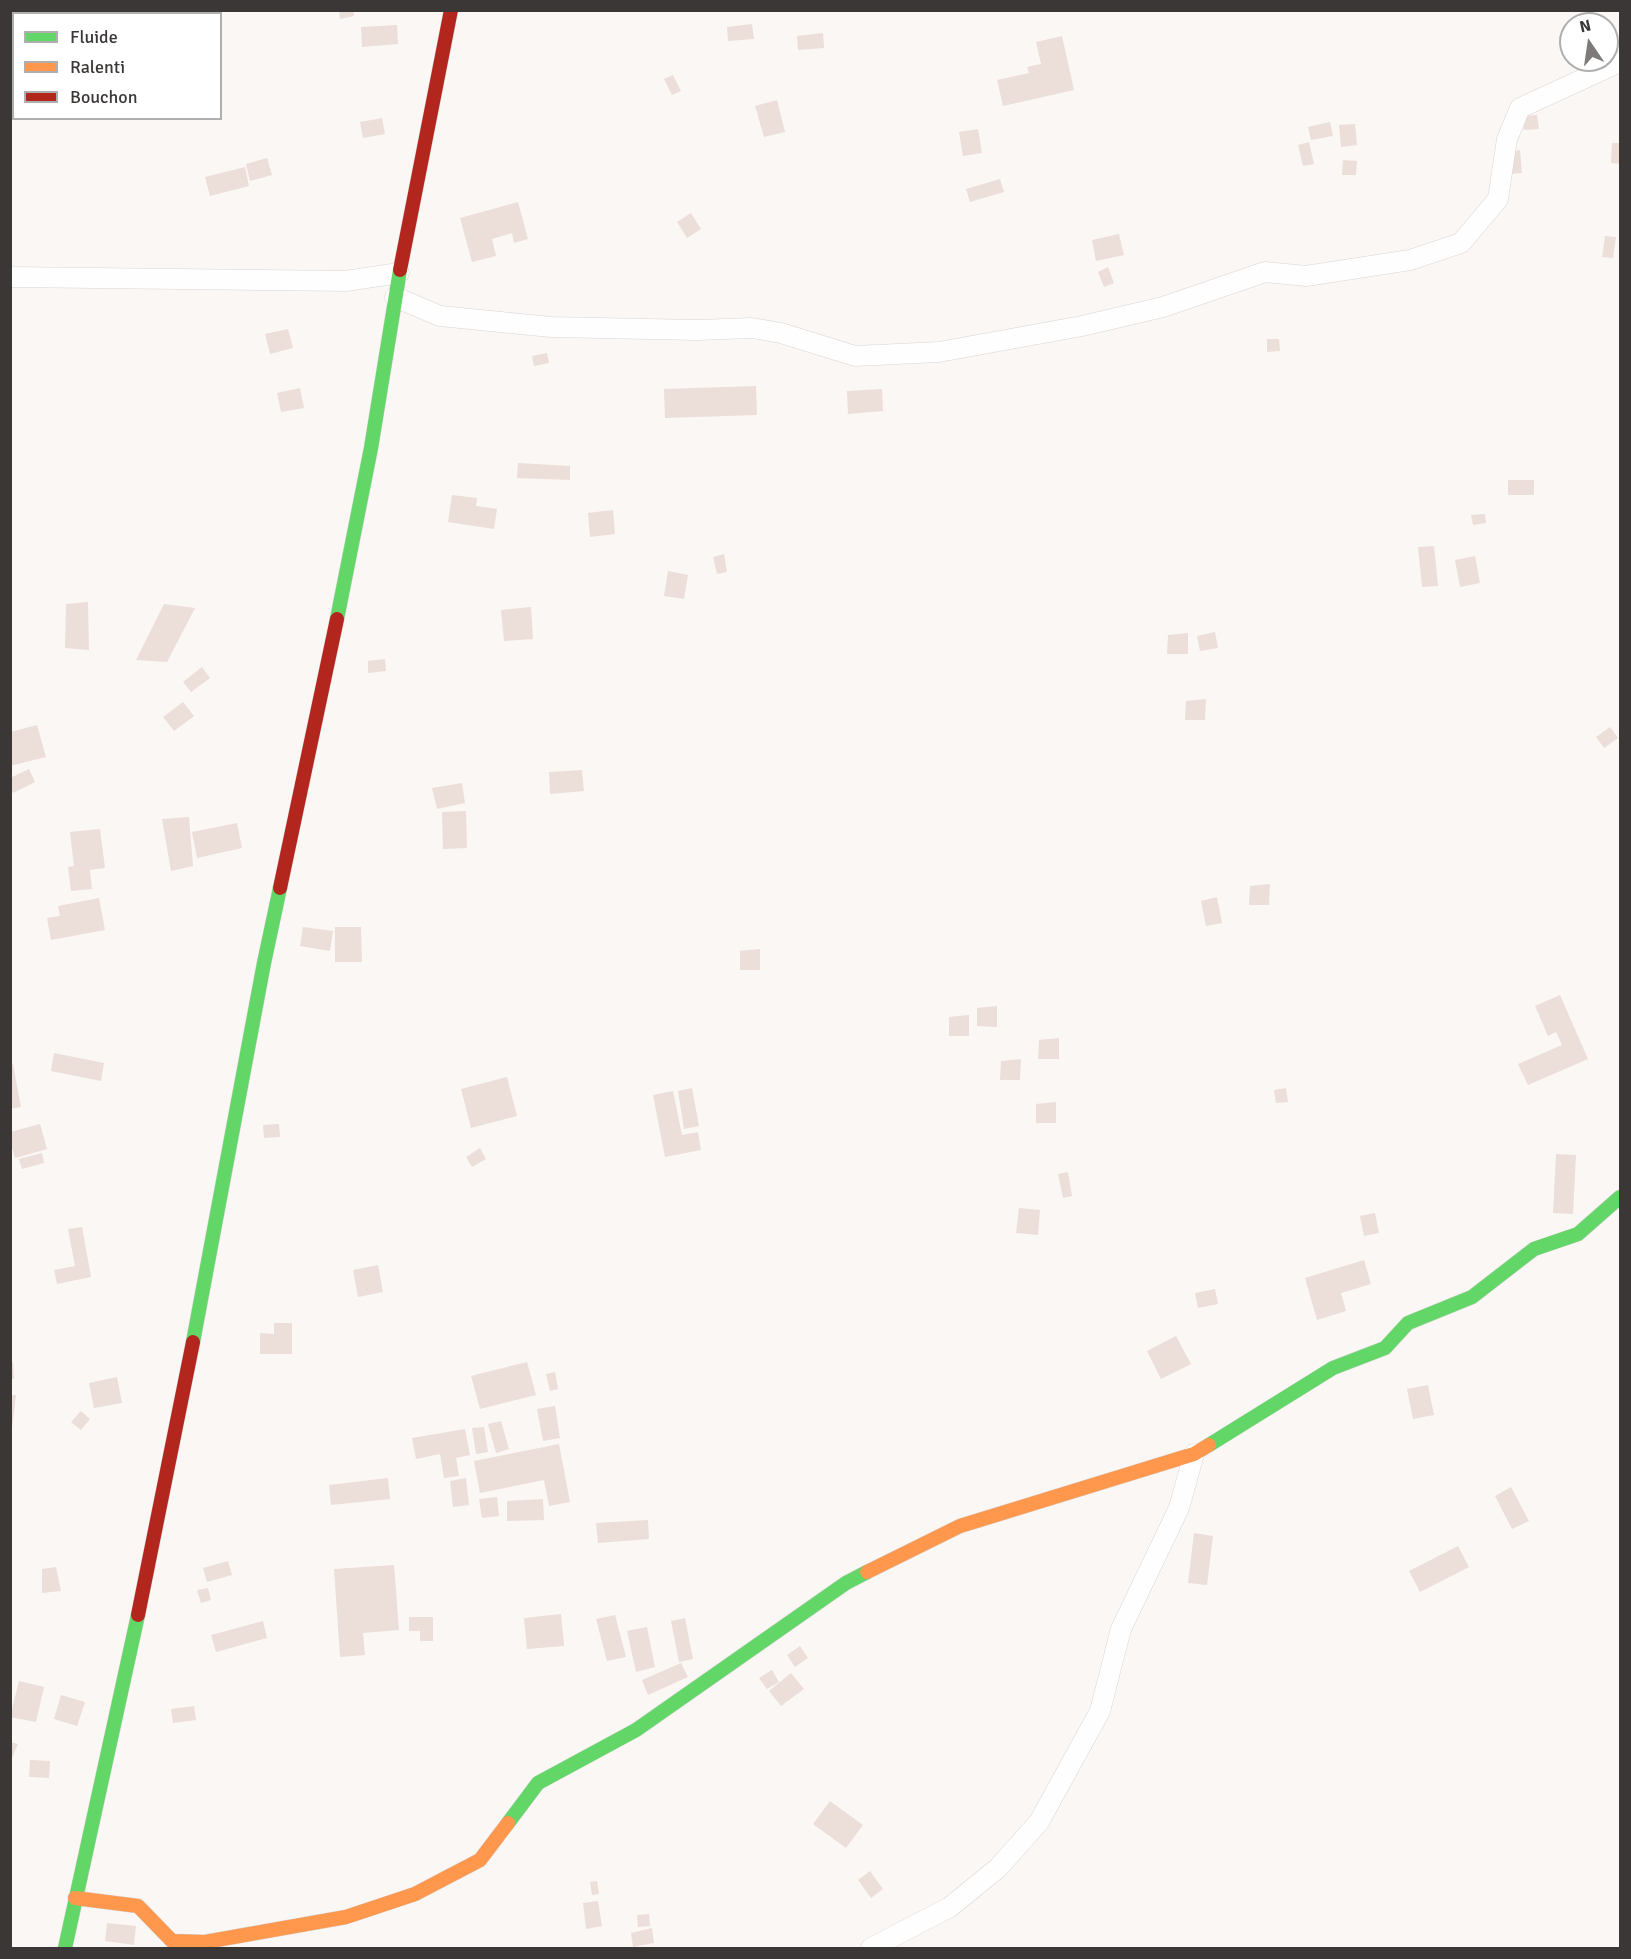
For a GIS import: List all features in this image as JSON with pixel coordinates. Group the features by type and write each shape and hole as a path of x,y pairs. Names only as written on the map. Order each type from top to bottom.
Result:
{"street":[{"path":"65,1948 153,1541 264,963 317,720 371,448 399,273 451,10"},
{"path":"395,297 440,316 551,327 697,330 752,328 781,333 855,356 939,352 1071,328 1163,307 1265,272 1306,276 1410,260 1461,243 1498,199 1508,139 1520,108 1620,62"},
{"path":"10,277 346,281 399,273"},
{"path":"75,1898 138,1906 172,1941 205,1942 346,1917 415,1894 480,1860 538,1783 636,1730 846,1583 960,1526 1194,1454 1333,1368 1385,1348 1408,1323 1472,1297 1534,1249 1578,1234 1620,1197"},
{"path":"871,1948 950,1907 998,1868 1039,1822 1100,1711 1121,1629 1179,1508 1194,1454"}],"building":[{"path":"339,10 353,10 354,16 340,19"},
{"path":"752,24 754,39 728,41 727,27"},
{"path":"397,25 398,44 362,47 361,27"},
{"path":"823,33 824,48 798,50 797,36"},
{"path":"1062,36 1074,90 1003,106 997,80 1029,73 1027,67 1041,64 1036,42"},
{"path":"673,75 681,91 672,95 664,79"},
{"path":"777,100 785,132 764,137 755,106"},
{"path":"1537,115 1539,129 1524,130 1523,116"},
{"path":"382,118 385,134 363,138 360,122"},
{"path":"1330,122 1333,136 1311,140 1308,127"},
{"path":"1355,124 1357,145 1341,147 1339,125"},
{"path":"978,129 982,153 963,156 959,132"},
{"path":"1309,142 1314,164 1303,166 1298,145"},
{"path":"1612,143 1620,143 1620,164 1611,163"},
{"path":"1520,150 1522,173 1509,174 1507,152"},
{"path":"267,158 272,175 250,181 246,164"},
{"path":"1343,160 1357,161 1356,175 1342,175"},
{"path":"245,167 249,186 210,196 205,177"},
{"path":"1000,179 1004,192 970,202 966,189"},
{"path":"518,202 528,239 514,243 512,233 492,239 496,256 472,262 460,218"},
{"path":"691,213 701,229 687,238 677,222"},
{"path":"1119,234 1124,255 1096,261 1092,240"},
{"path":"1605,236 1616,237 1613,258 1602,257"},
{"path":"1108,267 1114,283 1104,287 1098,272"},
{"path":"288,329 293,348 270,354 265,334"},
{"path":"1267,339 1279,339 1280,351 1267,352"},
{"path":"547,353 549,363 534,366 532,356"},
{"path":"756,386 757,415 665,418 664,389"},
{"path":"300,388 304,408 281,412 277,393"},
{"path":"882,389 883,411 848,414 847,391"},
{"path":"518,463 570,466 570,480 517,478"},
{"path":"1508,480 1534,480 1534,495 1508,495"},
{"path":"452,495 477,498 476,506 497,509 494,529 448,522"},
{"path":"613,510 615,534 590,537 588,513"},
{"path":"1485,514 1486,523 1473,525 1471,515"},
{"path":"1434,546 1438,586 1422,587 1418,547"},
{"path":"724,554 727,572 717,574 713,557"},
{"path":"1475,556 1480,583 1460,587 1455,560"},
{"path":"668,571 688,575 684,599 664,596"},
{"path":"88,602 89,650 65,648 66,604"},
{"path":"164,604 195,608 167,662 136,660"},
{"path":"531,607 533,639 504,641 501,610"},
{"path":"1215,632 1218,648 1200,651 1197,636"},
{"path":"1188,633 1188,654 1167,654 1168,635"},
{"path":"385,659 386,671 368,673 368,661"},
{"path":"202,667 210,678 191,692 183,682"},
{"path":"1206,699 1205,720 1185,720 1186,701"},
{"path":"183,702 194,716 174,731 163,717"},
{"path":"37,725 46,757 10,766 10,732"},
{"path":"1610,727 1618,738 1604,748 1596,737"},
{"path":"29,769 35,782 13,793 10,778"},
{"path":"582,770 584,791 550,794 549,772"},
{"path":"462,783 465,803 437,809 432,788"},
{"path":"466,811 467,848 443,849 442,812"},
{"path":"189,817 193,866 171,871 162,819"},
{"path":"237,823 242,848 197,858 192,832"},
{"path":"100,829 105,868 90,870 92,889 71,891 68,867 74,866 70,832"},
{"path":"1270,884 1269,905 1249,905 1250,886"},
{"path":"1217,897 1222,923 1206,926 1201,901"},
{"path":"99,898 105,930 51,940 47,918 60,916 58,906"},
{"path":"303,927 333,931 330,951 300,946"},
{"path":"335,927 361,927 362,962 335,962"},
{"path":"760,949 760,970 740,970 740,951"},
{"path":"1560,995 1588,1059 1528,1085 1518,1064 1562,1045 1556,1032 1548,1036 1535,1006"},
{"path":"997,1006 997,1027 977,1026 977,1008"},
{"path":"969,1015 969,1036 949,1036 949,1017"},
{"path":"1059,1038 1059,1059 1038,1059 1039,1040"},
{"path":"54,1053 104,1063 101,1081 51,1071"},
{"path":"1021,1059 1020,1080 1000,1080 1001,1061"},
{"path":"13,1064 21,1107 10,1109 10,1065"},
{"path":"507,1077 517,1116 471,1128 461,1089"},
{"path":"692,1088 699,1126 684,1129 678,1091"},
{"path":"1286,1088 1288,1102 1276,1103 1274,1090"},
{"path":"673,1091 682,1135 698,1132 701,1150 665,1157 653,1095"},
{"path":"1056,1102 1056,1123 1036,1123 1036,1104"},
{"path":"40,1124 47,1149 15,1158 10,1132"},
{"path":"279,1124 280,1137 264,1138 263,1125"},
{"path":"480,1148 486,1159 472,1167 466,1157"},
{"path":"42,1153 44,1163 22,1169 19,1159"},
{"path":"1556,1154 1576,1155 1573,1214 1553,1213"},
{"path":"1068,1172 1072,1196 1063,1198 1058,1174"},
{"path":"1019,1208 1040,1210 1038,1235 1016,1233"},
{"path":"1375,1213 1379,1233 1364,1236 1360,1216"},
{"path":"82,1227 91,1277 57,1284 54,1270 75,1266 68,1229"},
{"path":"1364,1260 1371,1284 1341,1293 1346,1311 1317,1320 1305,1278"},
{"path":"378,1265 383,1292 358,1297 353,1270"},
{"path":"1215,1289 1218,1304 1198,1308 1195,1293"},
{"path":"274,1323 292,1323 292,1354 260,1354 260,1333 274,1334"},
{"path":"1176,1336 1191,1364 1161,1379 1147,1351"},
{"path":"10,1362 13,1362 14,1379 10,1379"},
{"path":"527,1362 536,1395 480,1409 471,1376"},
{"path":"555,1372 558,1389 550,1391 546,1374"},
{"path":"117,1377 122,1403 94,1408 89,1383"},
{"path":"1428,1385 1434,1415 1413,1419 1407,1389"},
{"path":"10,1395 16,1395 12,1429 10,1429"},
{"path":"555,1406 560,1438 543,1441 537,1409"},
{"path":"81,1411 90,1419 81,1430 71,1422"},
{"path":"501,1421 509,1449 496,1453 488,1424"},
{"path":"484,1427 488,1452 476,1454 472,1428"},
{"path":"465,1429 470,1455 456,1458 459,1476 444,1478 440,1454 416,1459 412,1438"},
{"path":"559,1444 570,1502 549,1506 544,1480 480,1493 474,1461"},
{"path":"388,1478 390,1499 331,1505 329,1485"},
{"path":"466,1478 469,1505 453,1507 450,1481"},
{"path":"1511,1487 1529,1521 1512,1529 1495,1496"},
{"path":"497,1497 499,1516 482,1518 479,1499"},
{"path":"543,1499 544,1520 507,1521 507,1501"},
{"path":"648,1520 649,1539 598,1543 596,1523"},
{"path":"1194,1533 1213,1536 1207,1585 1188,1583"},
{"path":"1458,1546 1469,1567 1420,1592 1409,1571"},
{"path":"228,1561 232,1575 207,1582 203,1568"},
{"path":"394,1565 399,1630 363,1633 365,1655 340,1657 334,1569"},
{"path":"56,1567 61,1591 42,1593 42,1569"},
{"path":"208,1588 211,1600 201,1603 197,1590"},
{"path":"561,1614 564,1646 527,1649 524,1618"},
{"path":"615,1615 626,1657 607,1661 596,1619"},
{"path":"409,1617 433,1617 433,1641 420,1641 420,1631 409,1631"},
{"path":"685,1618 693,1659 679,1662 671,1621"},
{"path":"263,1621 267,1638 216,1652 211,1635"},
{"path":"647,1627 655,1667 636,1672 627,1631"},
{"path":"800,1646 808,1658 795,1667 787,1655"},
{"path":"681,1663 688,1677 648,1695 642,1680"},
{"path":"772,1670 779,1682 767,1689 759,1678"},
{"path":"791,1673 804,1689 781,1706 769,1691"},
{"path":"19,1681 44,1687 36,1722 10,1717"},
{"path":"61,1695 85,1702 77,1726 54,1719"},
{"path":"194,1706 196,1720 173,1723 171,1709"},
{"path":"10,1742 18,1744 12,1758 10,1758"},
{"path":"30,1760 50,1761 49,1778 29,1777"},
{"path":"830,1801 863,1825 846,1848 813,1824"},
{"path":"870,1871 883,1889 871,1898 858,1880"},
{"path":"597,1881 599,1894 592,1895 590,1882"},
{"path":"598,1901 602,1926 586,1929 583,1903"},
{"path":"649,1914 650,1926 638,1927 637,1915"},
{"path":"107,1923 136,1926 134,1945 105,1941"},
{"path":"652,1928 654,1943 633,1947 631,1933"}],"traffic: fast":[{"path":"337,619 371,448 400,270"},
{"path":"193,1342 280,888"},
{"path":"1209,1445 1333,1368 1385,1348 1408,1323 1472,1297 1534,1249 1578,1234 1620,1197"},
{"path":"508,1823 538,1783 636,1730 846,1583 867,1572"},
{"path":"65,1948 138,1615"}],"traffic: slow":[{"path":"867,1572 960,1526 1194,1454 1209,1445"},
{"path":"75,1898 138,1906 172,1941 205,1942 346,1917 415,1894 480,1860 508,1823"}],"traffic: jam":[{"path":"400,270 451,10"},
{"path":"280,888 337,619"},
{"path":"138,1615 193,1342"}]}
